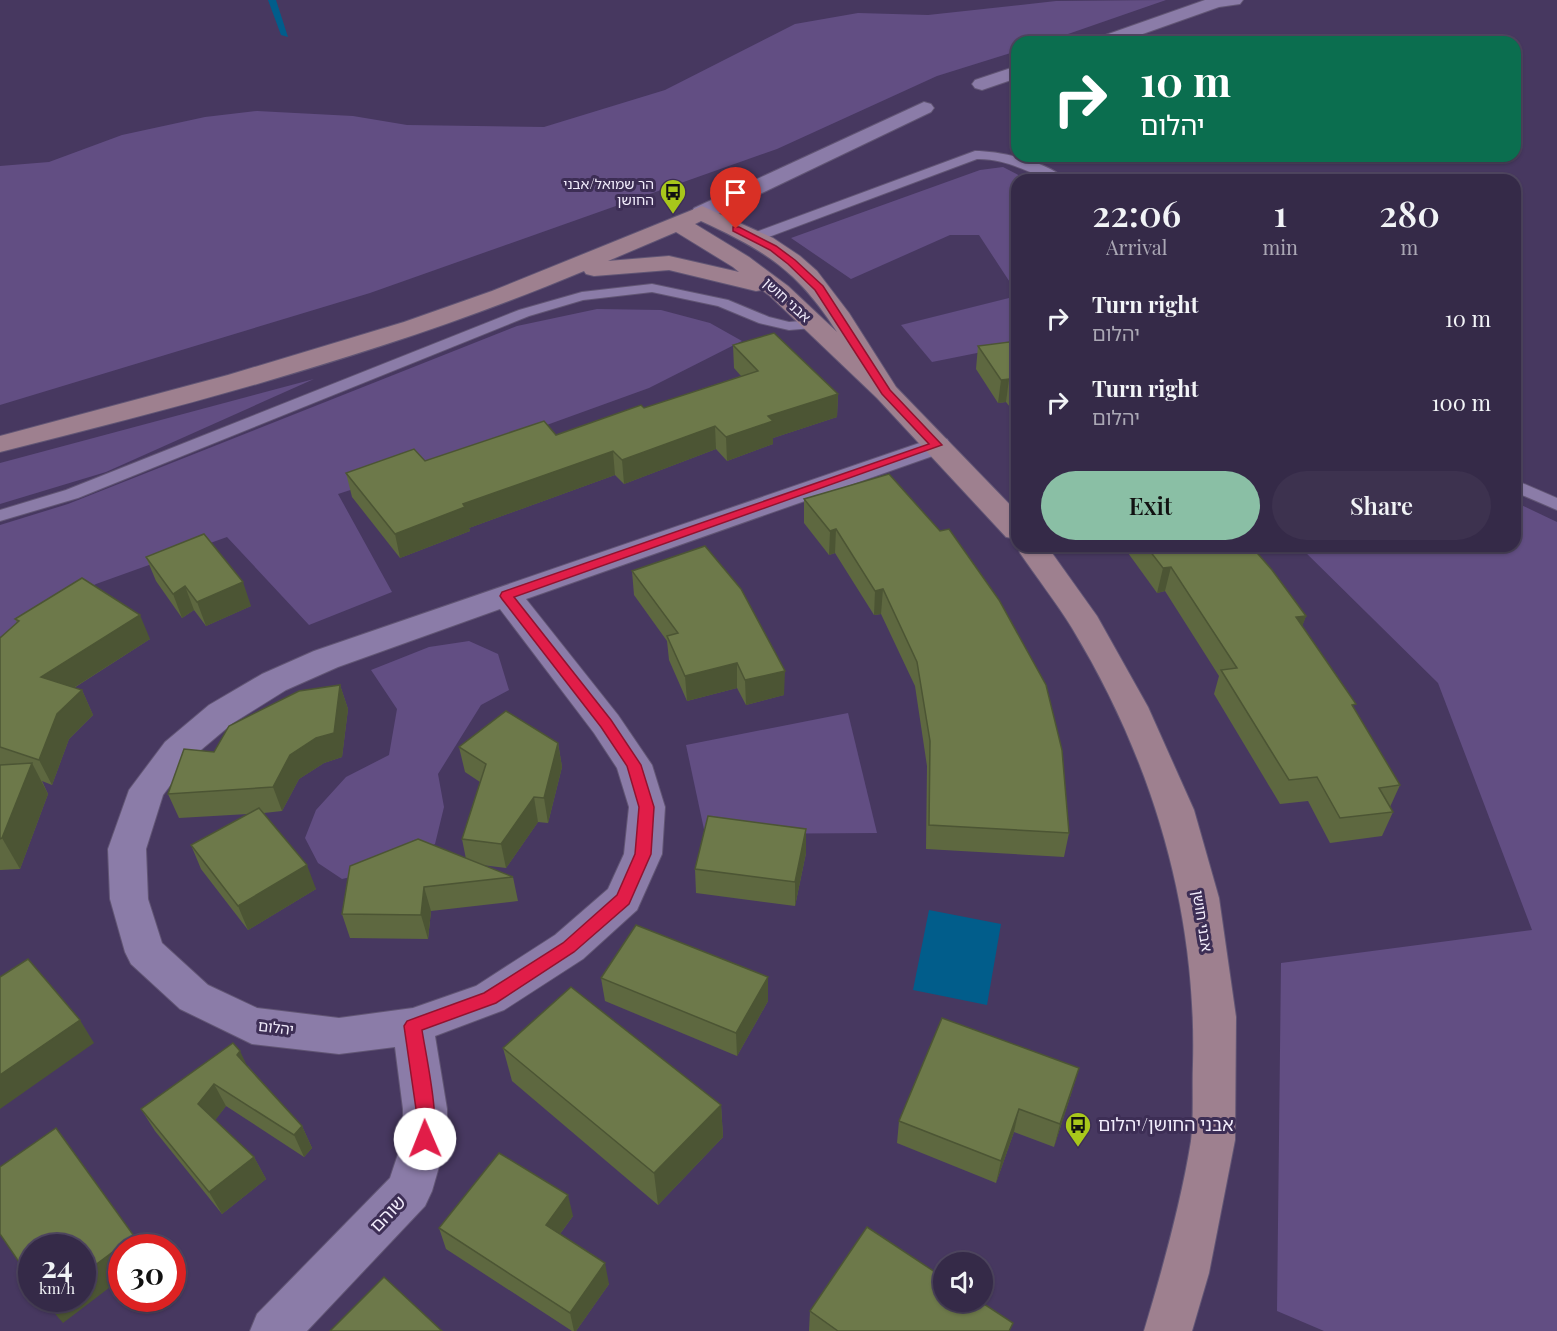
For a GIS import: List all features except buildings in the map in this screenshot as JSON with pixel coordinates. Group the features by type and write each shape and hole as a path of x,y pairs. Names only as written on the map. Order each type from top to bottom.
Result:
{"street":[{"path":"1119,36 1216,2 1234,0"},
{"path":"982,84 1011,74"},
{"path":"0,444 174,399 311,359 470,307 560,273 702,213 924,108"},
{"name":"אבני חושן","path":"702,213 773,248 792,262 819,288 886,392"},
{"name":"אבני חושן","path":"677,223 741,262 779,291 886,392 1011,524"},
{"path":"560,273 627,265 669,264 712,272 779,291"},
{"name":"יהלום","path":"506,596 606,724 634,765 647,807 643,854 624,899 569,947 490,998 413,1026 339,1036 252,1026 194,997 145,952 129,899 127,849 147,790 177,750 221,714 274,682 326,659 937,445"},
{"name":"אבני חושן","path":"1035,552 1086,624 1131,707 1176,810 1200,898 1215,1017 1213,1140 1185,1274 1168,1331"},
{"name":"שוהם","path":"274,1331 409,1191 425,1139 425,1109 413,1026"}],"lane":[{"path":"753,238 975,154 992,153 1011,157"},
{"path":"1022,162 1047,174"},
{"path":"0,516 72,494 524,313 582,296 652,288 723,303 764,320 789,326 813,324"},
{"path":"1521,488 1557,505"}],"shaded area":[{"path":"1166,0 1062,36 1011,36 1011,53 937,76 777,149 370,293 0,405 0,166 49,162 122,135 205,117 257,111 353,116 407,125 544,127 665,90 795,24 858,13 928,15 1056,1"},
{"path":"1003,167 1016,174 1011,174 1011,284 979,235 950,235 851,279 791,238 980,170"},
{"path":"1011,298 1011,346 932,362 901,325"},
{"path":"597,309 661,310 710,323 742,341 649,388 497,443 338,494 392,592 309,625 227,537 96,584 0,637 0,525 68,504 517,326"},
{"path":"314,379 106,472 0,504 0,463"},
{"path":"1521,505 1557,522 1557,1331 1324,1331 1277,1311 1281,963 1532,930 1438,683 1305,552 1521,552"},
{"path":"469,641 498,654 509,690 481,705 438,774 444,807 435,844 390,868 342,879 318,863 305,838 316,810 346,777 389,755 397,709 371,670 429,647"},
{"path":"848,713 877,833 705,834 686,745"}],"water":[{"path":"929,910 1001,924 987,1005 913,990"}],"waterway":[{"path":"272,0 285,35"}],"place":[{"name":"הר שמואל/אבני החושן","path":"673,215"},
{"name":"אבני החושן/יהלום","path":"1078,1148"}],"route":[{"path":"425,1139 425,1109 413,1026 490,998 569,947 624,899 643,854 647,807 634,765 606,724 506,596 937,445 886,392 819,288 792,262 773,248 736,229"}]}
